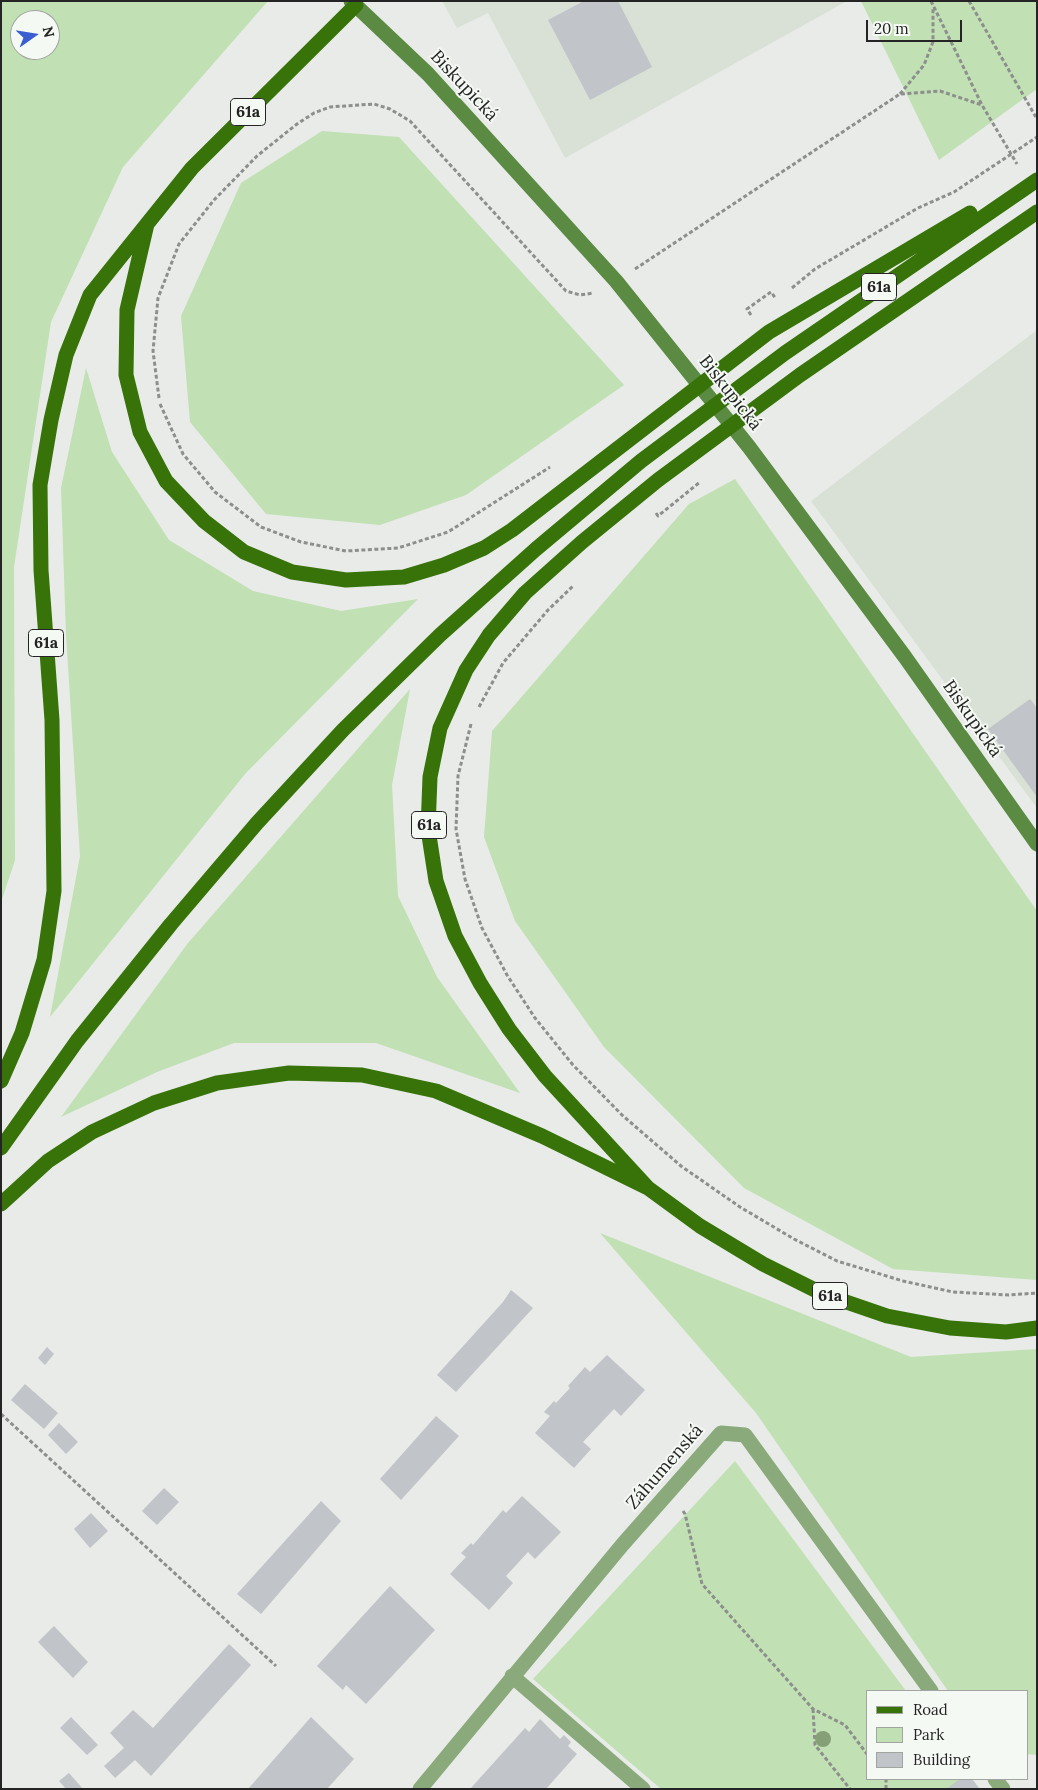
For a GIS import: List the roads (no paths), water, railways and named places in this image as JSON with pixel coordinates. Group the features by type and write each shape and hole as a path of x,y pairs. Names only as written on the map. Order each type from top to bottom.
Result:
{"main road":[{"name":"61a","path":"1,1081 22,1033 44,960 54,891 55,809 52,720 40,570 40,486 51,420 66,354 90,295 192,168 354,3"},
{"name":"61a","path":"147,224 127,310 126,374 140,432 166,481 204,521 244,552 292,572 346,580 404,577 444,565 484,548 512,530 624,441 769,332 970,219 1037,179"},
{"name":"61a","path":"648,1188 545,1076 509,1029 480,983 455,936 436,881 428,829 430,777 440,728 466,670 480,649 525,593 658,480 800,375 986,245 1037,212"},
{"name":"61a","path":"1,1148 77,1041 171,924 257,823 343,730 484,596 641,461 785,353 970,219"},
{"name":"61a","path":"1,1204 48,1161 92,1132 154,1103 217,1083 290,1073 362,1075 436,1091 542,1136 648,1188 700,1226 764,1264 823,1294 887,1316 950,1328 1006,1332 1037,1328"}],"street":[{"name":"Biskupická","path":"354,3 428,74 616,281 749,448 905,657 1037,844"},
{"name":"Záhumenská","path":"420,1789 512,1676 721,1433 745,1435 931,1690"},
{"path":"512,1676 643,1789"}]}
